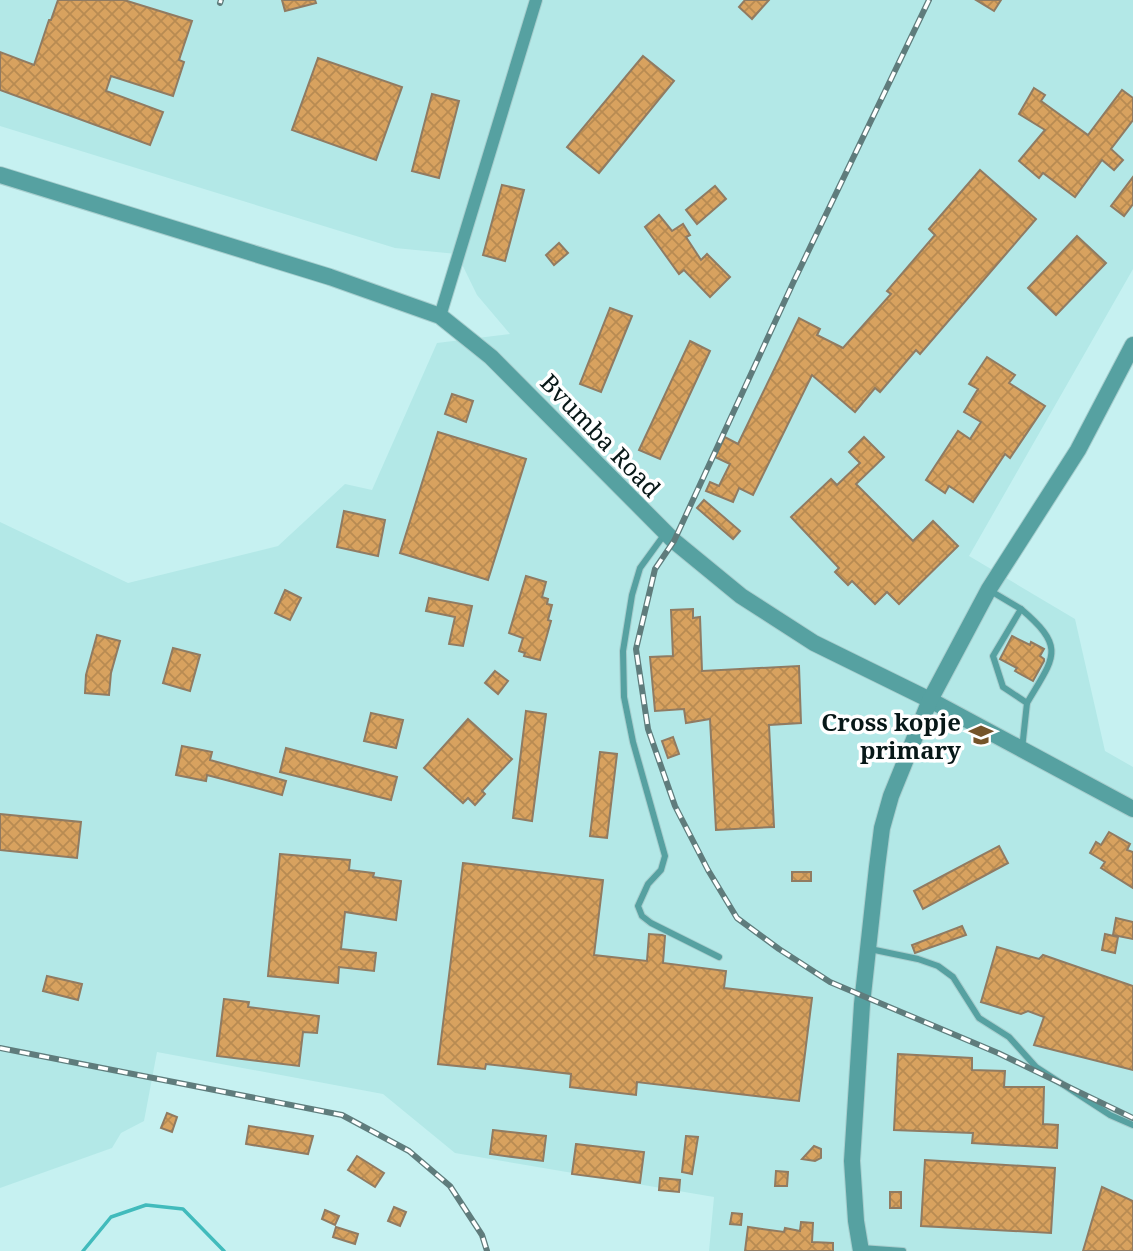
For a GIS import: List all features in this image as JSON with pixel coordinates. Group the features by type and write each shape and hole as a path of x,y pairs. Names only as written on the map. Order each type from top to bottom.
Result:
{"street":[{"path":"440,316 537,0"},
{"name":"Bvumba Road","path":"0,175 330,277 440,316 491,357 665,533 741,596 814,643 930,700 1133,809"},
{"path":"860,1250 852,1161 862,1004 882,828 891,796 930,700 989,589 1078,450 1133,345"}],"lane":[{"path":"665,533 640,568 632,595 623,651 624,697 633,742 665,856 661,870 648,884 638,906 642,916 651,923 719,957"},
{"path":"989,589 1021,609 1042,627 1052,647 1052,662 1027,703 1022,751"},
{"path":"1021,609 993,656 1003,687 1027,703"},
{"path":"868,949 938,966 953,977 979,1018 1009,1037 1036,1067 1110,1115 1133,1125"},
{"path":"860,1250 903,1251"}],"shaded area":[{"path":"0,0 1133,0 1133,269 969,556 1075,619 1105,751 1133,767 1133,1251 709,1251 714,1197 455,1153 383,1094 157,1052 144,1121 121,1133 112,1148 0,1188 0,522 128,583 278,546 345,484 372,490 437,343 510,334 477,295 457,254 395,248 0,126"}],"building":[{"path":"58,0 124,0 192,21 179,60 184,62 173,96 111,76 106,91 163,112 150,145 0,90 0,52 34,65"},
{"path":"282,0 315,0 316,3 285,11"},
{"path":"745,0 769,0 752,19 739,7"},
{"path":"976,0 1001,0 994,11"},
{"path":"643,56 674,81 599,173 567,147"},
{"path":"318,58 402,87 376,160 292,130"},
{"path":"1034,88 1045,95 1041,101 1088,135 1122,90 1133,98 1133,120 1111,149 1123,160 1114,170 1102,160 1075,197 1043,173 1039,178 1019,161 1045,130 1019,114"},
{"path":"432,94 459,101 439,178 412,171"},
{"path":"980,170 1036,219 920,354 916,350 880,392 875,388 855,412 812,375 753,495 739,488 733,502 706,491 710,482 719,486 730,464 715,457 725,437 738,444 799,318 820,329 817,335 843,348 891,294 887,291 935,235 929,229"},
{"path":"1133,177 1133,204 1124,216 1111,206"},
{"path":"502,185 524,190 505,261 483,255"},
{"path":"715,186 726,199 697,224 686,210"},
{"path":"659,215 672,231 683,224 690,235 686,237 701,260 707,254 730,277 710,297 684,270 679,274 645,227"},
{"path":"1077,236 1106,263 1056,315 1028,288"},
{"path":"559,243 568,253 554,265 546,255"},
{"path":"610,308 632,316 601,392 580,384"},
{"path":"690,341 710,351 660,459 639,450"},
{"path":"987,357 1015,375 1009,383 1045,406 1010,458 1005,454 973,502 949,486 945,493 926,480 958,431 970,439 981,422 964,412 978,389 969,384"},
{"path":"452,394 473,401 466,422 445,414"},
{"path":"438,432 526,459 488,580 400,553"},
{"path":"864,437 884,457 856,484 913,541 933,521 958,546 899,604 887,592 875,604 852,581 848,585 835,572 839,568 791,517 831,479 837,485 860,463 849,452"},
{"path":"704,500 740,531 733,539 697,508"},
{"path":"344,511 385,520 378,556 337,547"},
{"path":"526,576 546,582 542,597 548,599 547,604 552,605 548,620 551,621 540,660 524,656 525,653 519,651 523,638 509,633"},
{"path":"285,590 301,598 290,620 275,613"},
{"path":"429,598 472,606 463,646 449,644 455,617 426,611"},
{"path":"693,609 693,618 700,617 702,671 799,666 801,723 769,725 774,827 716,830 710,719 686,723 684,709 655,711 650,657 673,656 671,610"},
{"path":"97,635 120,641 111,673 109,695 85,693 86,675"},
{"path":"1012,636 1044,649 1040,656 1044,661 1033,681 1000,659"},
{"path":"173,648 200,655 190,691 163,683"},
{"path":"495,671 508,681 498,694 485,683"},
{"path":"526,711 546,714 532,821 513,818"},
{"path":"371,713 403,720 396,748 364,741"},
{"path":"468,719 512,759 482,791 485,794 475,805 468,798 463,803 424,768"},
{"path":"673,737 679,754 668,758 662,741"},
{"path":"182,746 212,752 210,760 286,781 282,795 207,775 206,781 176,775"},
{"path":"286,748 397,777 391,800 280,772"},
{"path":"600,752 617,754 607,838 590,836"},
{"path":"0,814 81,822 77,858 0,850"},
{"path":"1109,832 1130,844 1127,850 1133,852 1133,888 1101,868 1105,862 1090,853 1096,842 1101,845"},
{"path":"999,846 1008,863 923,909 914,891"},
{"path":"280,854 350,860 349,870 374,873 373,877 401,881 396,920 345,912 341,949 376,953 374,971 339,967 338,983 268,976"},
{"path":"463,863 603,880 594,955 647,961 649,934 662,935 665,936 663,963 726,971 724,988 812,998 799,1101 637,1082 636,1095 570,1087 571,1074 486,1064 485,1069 438,1064"},
{"path":"792,872 811,872 811,881 792,881"},
{"path":"1116,918 1133,922 1133,939 1113,935"},
{"path":"962,926 966,935 915,953 912,945"},
{"path":"1105,934 1118,937 1115,953 1102,950"},
{"path":"997,947 1039,959 1043,955 1133,986 1133,1070 1034,1045 1044,1017 1028,1011 1021,1014 981,1002"},
{"path":"47,976 82,984 78,1000 43,991"},
{"path":"224,999 249,1002 248,1007 319,1016 317,1033 303,1032 299,1066 217,1056"},
{"path":"898,1054 972,1058 972,1070 1005,1071 1004,1087 1044,1087 1043,1124 1058,1125 1057,1148 972,1143 973,1133 894,1130"},
{"path":"167,1113 177,1117 172,1132 161,1128"},
{"path":"249,1126 313,1136 308,1154 246,1144"},
{"path":"493,1130 546,1136 543,1161 490,1154"},
{"path":"686,1136 698,1137 692,1174 682,1172"},
{"path":"576,1144 644,1152 640,1183 572,1174"},
{"path":"814,1146 821,1149 821,1158 815,1161 802,1159"},
{"path":"357,1156 384,1173 375,1187 348,1170"},
{"path":"925,1160 1055,1168 1051,1233 921,1226"},
{"path":"776,1171 788,1172 787,1186 775,1186"},
{"path":"660,1178 680,1180 679,1192 659,1190"},
{"path":"1102,1187 1133,1201 1133,1251 1083,1251"},
{"path":"890,1192 901,1192 901,1208 890,1208"},
{"path":"394,1207 406,1212 400,1226 388,1221"},
{"path":"325,1210 339,1216 335,1225 322,1219"},
{"path":"732,1213 742,1214 741,1225 730,1224"},
{"path":"801,1222 813,1223 812,1242 833,1243 833,1251 745,1251 748,1227 784,1232 785,1228 800,1231"},
{"path":"336,1227 358,1234 355,1244 333,1237"}],"waterway":[{"path":"83,1251 111,1217 146,1205 183,1209 224,1251"}],"railway":[{"path":"929,0 793,283 674,541 655,569 636,649 648,729 675,806 708,870 737,918 830,982 998,1053 1133,1118"},
{"path":"0,1048 342,1115 409,1151 450,1186 482,1235 487,1251"}],"place":[{"name":"Cross kopje primary","path":"981,735"}]}
